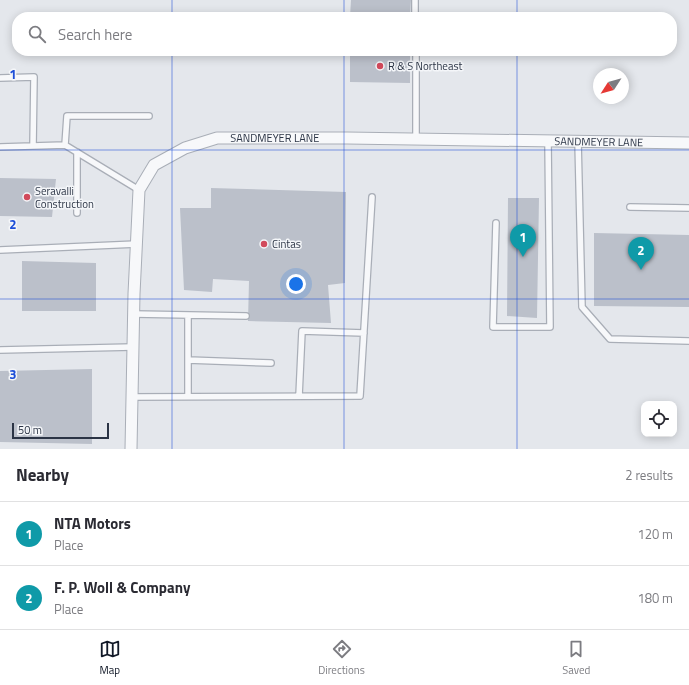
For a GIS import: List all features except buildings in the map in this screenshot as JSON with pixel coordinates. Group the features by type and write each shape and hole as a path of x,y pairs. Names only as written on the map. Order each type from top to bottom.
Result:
{"street":[{"name":"SANDMEYER LANE","path":"131,449 136,244 139,190 154,165 185,148 217,138 689,143"}],"lane":[{"path":"415,0 415,12"},
{"path":"416,56 416,139"},
{"path":"0,78 34,77 33,146"},
{"path":"65,145 67,116 149,116"},
{"path":"496,223 494,327 550,326 548,141"},
{"path":"578,141 582,307 610,339 689,341"},
{"path":"0,147 65,145 139,190"},
{"path":"77,152 77,213"},
{"path":"132,397 360,396 372,197"},
{"path":"630,207 689,208"},
{"path":"0,250 136,244"},
{"path":"134,314 246,316"},
{"path":"188,316 188,397"},
{"path":"299,396 302,330 364,333"},
{"path":"0,350 133,347"},
{"path":"188,360 271,363"}],"place":[{"name":"R & S Northeast","path":"380,66"},
{"name":"Seravalli Construction","path":"27,197"},
{"name":"Cintas","path":"264,244"},
{"name":"NTA Motors","path":"523,257"},
{"name":"F. P. Woll & Company","path":"641,270"}]}
